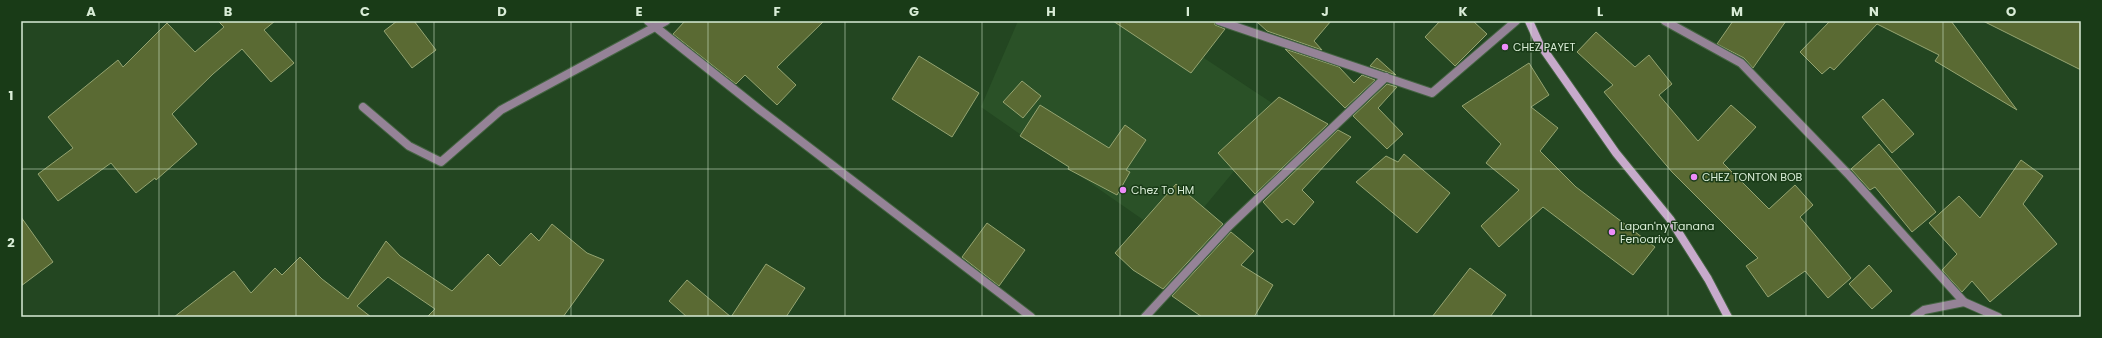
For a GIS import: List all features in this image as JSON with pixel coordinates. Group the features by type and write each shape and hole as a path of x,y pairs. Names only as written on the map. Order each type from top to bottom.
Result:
{"main road":[{"path":"1529,21 1539,43 1616,153 1670,219 1708,279 1728,317"}],"street":[{"path":"648,21 760,110 1031,317"},
{"path":"363,108 409,146 441,162 500,110 666,21"},
{"path":"1219,21 1432,93 1516,21"},
{"path":"1665,21 1741,63 1849,175 1964,302 1998,317"},
{"path":"1145,317 1229,226 1386,77"},
{"path":"1914,317 1924,310 1964,302"}],"shaded area":[{"path":"1018,21 1148,21 1284,111 1175,242 981,107"}],"building":[{"path":"218,21 275,21 264,30 294,63 271,82 242,49 213,74 172,114 197,144 156,180 155,178 136,193 111,163 58,201 38,174 73,148 48,117 118,60 123,67 167,23 195,52 224,27"},
{"path":"397,21 414,21 436,50 412,68 384,31"},
{"path":"685,21 824,21 777,67 796,85 777,105 745,75 736,84 673,34"},
{"path":"1113,21 1214,21 1215,25 1225,29 1191,73"},
{"path":"1256,21 1331,21 1314,41 1322,50 1267,31"},
{"path":"1440,21 1473,21 1487,34 1455,66 1425,37"},
{"path":"1733,21 1786,21 1753,68 1744,58 1717,44"},
{"path":"1830,21 1951,21 2017,110 1935,61 1939,55 1877,24 1834,70 1830,67 1822,74 1800,52"},
{"path":"1983,21 2081,21 2081,70"},
{"path":"1596,32 1635,67 1649,55 1672,84 1659,95 1698,141 1731,105 1756,127 1723,163 1769,209 1795,185 1813,205 1800,217 1851,278 1828,298 1805,271 1768,297 1746,266 1758,258 1672,172 1604,92 1613,85 1577,52"},
{"path":"1285,49 1339,67 1354,83 1362,75 1375,80 1345,108"},
{"path":"919,56 979,93 952,137 892,99"},
{"path":"1377,58 1396,75 1370,66"},
{"path":"1529,63 1549,95 1531,107 1558,128 1540,151 1576,187 1655,247 1633,275 1543,207 1499,247 1481,226 1519,190 1486,163 1501,144 1462,106"},
{"path":"1022,81 1041,96 1023,118 1003,102"},
{"path":"1387,84 1397,87 1378,108 1403,134 1387,149 1353,116"},
{"path":"1279,97 1328,124 1255,194 1218,153"},
{"path":"1883,99 1914,134 1892,153 1862,117"},
{"path":"1040,105 1109,148 1125,125 1146,140 1126,170 1130,172 1117,195 1068,169 1069,167 1020,136"},
{"path":"1338,130 1351,137 1302,190 1314,202 1294,225 1287,219 1282,223 1263,202"},
{"path":"1879,144 1936,212 1912,232 1875,187 1870,190 1851,169"},
{"path":"1404,154 1450,193 1417,233 1356,182 1386,156 1398,162"},
{"path":"2021,160 2043,176 2023,204 2057,244 1990,302 1972,281 1962,292 1942,270 1957,254 1929,223 1959,196 1980,218"},
{"path":"1176,184 1223,224 1163,289 1133,270 1115,253"},
{"path":"21,217 53,262 21,286"},
{"path":"987,223 1025,250 999,286 962,257"},
{"path":"552,224 587,253 604,260 563,317 427,317 435,309 388,277 357,306 371,317 174,317 234,271 251,293 275,268 282,275 300,257 322,279 348,299 386,241 400,256 452,291 488,254 500,266 531,233 539,241"},
{"path":"1231,232 1254,251 1241,265 1273,285 1254,317 1202,317 1172,296"},
{"path":"766,264 805,288 786,317 731,317"},
{"path":"1869,265 1892,291 1872,309 1849,284"},
{"path":"1470,268 1506,295 1490,317 1432,317"},
{"path":"687,280 731,317 687,317 669,301"}],"place":[{"name":"CHEZ PAYET","path":"1505,47"},
{"name":"CHEZ TONTON BOB","path":"1694,177"},
{"name":"Chez To HM","path":"1123,190"},
{"name":"Lapan'ny Tanana Fenoarivo","path":"1612,232"}]}
